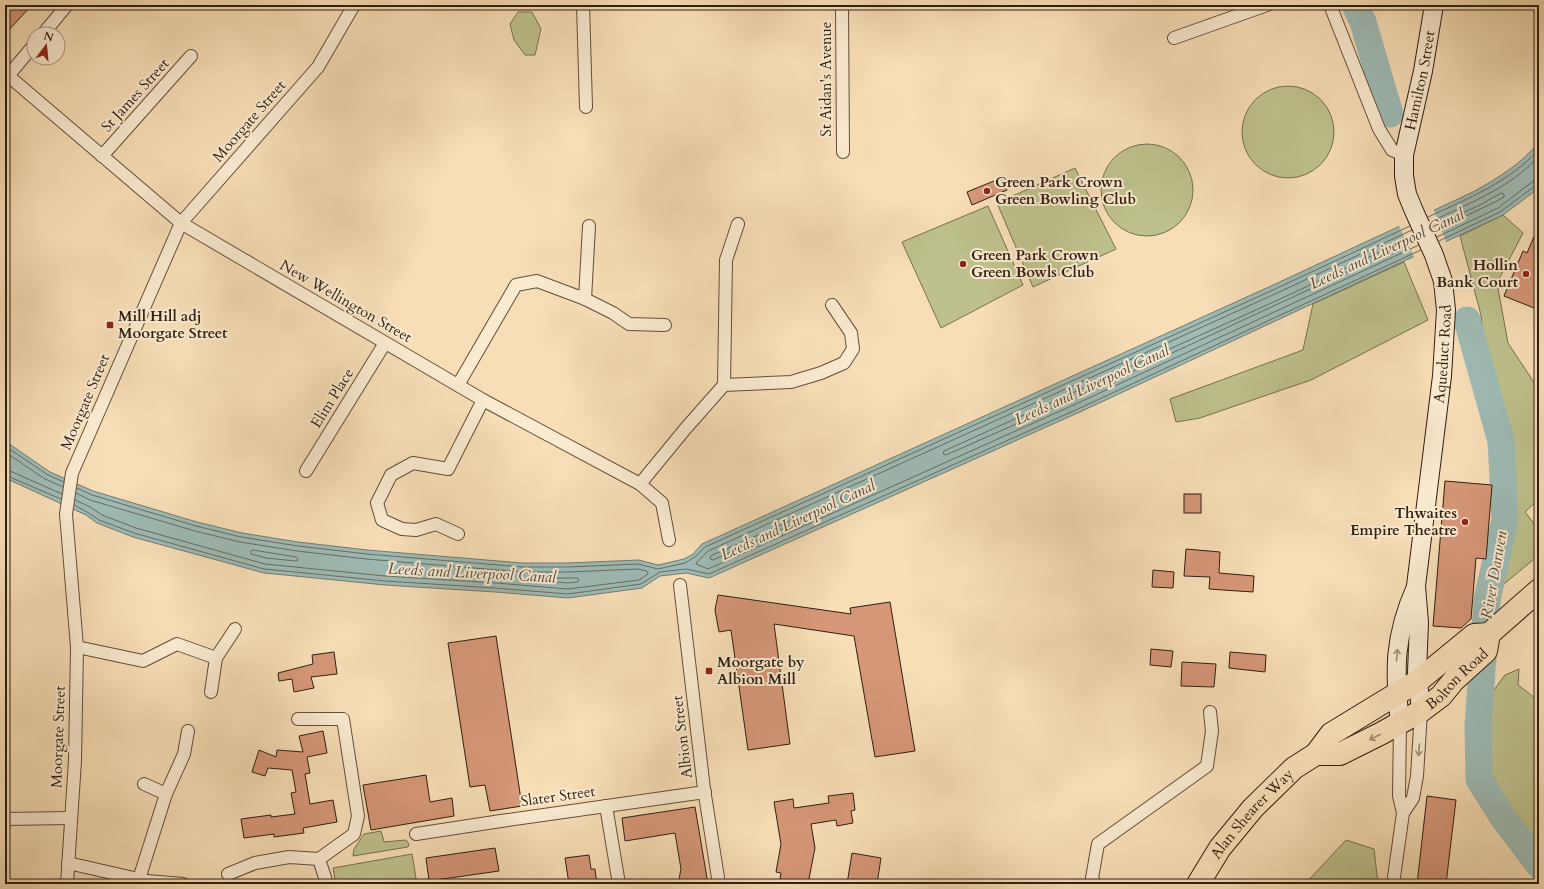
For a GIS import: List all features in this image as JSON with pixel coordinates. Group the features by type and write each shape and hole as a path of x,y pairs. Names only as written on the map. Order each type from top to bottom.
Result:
{"highway":[{"name":"Bolton Road","path":"1418,681 1474,635 1494,629 1539,590"},
{"name":"Bolton Road","path":"1421,711 1440,696 1454,680 1486,651 1494,629"},
{"name":"Alan Shearer Way","path":"1198,884 1220,848 1253,808 1294,768 1316,754 1330,734 1418,681"},
{"path":"1316,754 1340,754 1421,711"}],"main road":[{"name":"Hamilton Street","path":"1404,155 1423,71 1434,5"},
{"name":"Aqueduct Road","path":"1404,155 1404,176 1407,194 1441,274 1446,310 1442,376 1416,586 1419,610 1417,660 1421,711"},
{"name":"Aqueduct Road","path":"1400,723 1396,672 1398,645 1406,609 1416,586"}],"street":[{"path":"50,26 67,5"},
{"name":"Moorgate Street","path":"67,884 70,818 75,760 77,647 66,514 72,473 181,223 318,67 354,5"},
{"path":"583,5 586,107"},
{"name":"St Aidan's Avenue","path":"842,5 843,152"},
{"path":"1174,38 1267,5"},
{"path":"1330,5 1379,129 1392,150 1404,155"},
{"path":"6,74 26,53"},
{"name":"St James Street","path":"102,156 191,56"},
{"name":"New Wellington Street","path":"6,74 181,223 483,400 640,484 662,503 669,540"},
{"path":"640,484 724,385 726,260 738,224"},
{"path":"585,299 589,226"},
{"path":"458,385 516,285 536,281 585,299 613,313 629,324 665,325"},
{"path":"724,385 791,382 821,373 844,363 853,349 851,333 832,305"},
{"name":"Elim Place","path":"306,471 385,343"},
{"path":"458,534 436,524 416,530 402,529 382,520 377,503 391,475 413,463 448,469 483,400"},
{"name":"Albion Street","path":"680,585 705,792 719,884"},
{"path":"211,692 216,658 235,629"},
{"path":"77,647 144,661 177,644 216,658"},
{"name":"Bolton Road","path":"1403,814 1414,798 1417,776 1421,711"},
{"path":"1095,884 1092,878 1098,844 1207,766 1212,731 1210,712"},
{"path":"228,874 255,862 289,857 319,859 354,834 358,816 343,719 298,719"},
{"name":"Bolton Road","path":"1393,884 1403,814 1399,796 1400,723"},
{"path":"139,878 166,794 184,754 188,731"},
{"path":"144,784 166,794"},
{"name":"Slater Street","path":"416,834 705,792"},
{"path":"606,806 619,884"},
{"path":"5,819 70,818"},
{"path":"319,859 327,884"},
{"path":"68,863 147,881 183,884"}],"green space":[{"path":"518,12 532,12 541,29 535,55 525,55 514,40 510,24"},
{"path":"1279,86 1297,86 1314,93 1327,106 1334,123 1334,141 1327,158 1314,171 1297,178 1279,178 1262,171 1249,158 1242,141 1242,123 1249,106 1262,93"},
{"name":"Green Park Crown Green Bowls Club","path":"1138,144 1156,144 1173,151 1186,164 1193,181 1193,199 1186,216 1173,229 1156,236 1138,236 1121,229 1108,216 1101,199 1101,181 1108,164 1121,151"},
{"name":"Green Park Crown Green Bowls Club","path":"1075,168 1116,249 1033,287 997,203"},
{"name":"Green Park Crown Green Bowls Club","path":"988,206 1023,285 941,328 902,242"},
{"path":"1503,215 1523,233 1497,283 1508,343 1539,390 1539,499 1525,512 1539,530 1539,555 1504,584 1511,519 1512,438 1484,352 1481,315 1460,236"},
{"path":"1404,262 1428,320 1311,380 1200,418 1176,422 1170,399 1303,350 1313,304"},
{"path":"1519,669 1518,685 1539,701 1539,850 1492,796 1483,779 1481,762 1482,725 1488,698 1505,675"},
{"path":"381,831 384,842 406,840 409,844 408,847 353,856 354,849 364,834"},
{"path":"1346,840 1374,849 1378,884 1305,884"},
{"path":"412,854 417,884 336,884 333,868"}],"water":[{"name":"Leeds and Liverpool Canal","path":"1539,142 1539,188 1503,215 1082,411 709,578 686,573 660,576 642,588 568,598 385,585 264,573 133,537 97,523 86,515 5,478 5,441 50,472 93,491 197,522 242,533 298,542 367,550 522,563 639,560 658,565 684,559 693,554 702,544 1271,286 1473,192 1509,170 1525,157"}],"pier":[{"path":"1433,208 1447,244 1415,259 1398,224"}],"building":[{"path":"5,5 32,5 5,34"},
{"name":"Green Park Crown Green Bowling Club","path":"1001,178 1007,190 972,205 967,192"},
{"name":"Hollin Bank Court","path":"1539,225 1539,310 1504,296 1523,251 1527,253"},
{"name":"Thwaites Empire Theatre","path":"1445,481 1492,485 1486,559 1476,558 1471,619 1461,628 1433,626"},
{"path":"1184,494 1201,494 1201,513 1184,513"},
{"path":"1186,549 1220,552 1219,573 1254,576 1253,592 1209,589 1210,577 1184,576"},
{"path":"1153,570 1174,572 1173,588 1152,587"},
{"path":"718,595 851,614 850,608 890,602 915,751 875,757 854,636 774,624 790,744 748,750 731,630 719,632 715,610"},
{"path":"496,636 522,806 490,811 485,785 470,787 448,643"},
{"path":"1151,649 1173,651 1171,667 1150,665"},
{"path":"334,652 337,674 311,677 314,688 294,692 292,679 279,681 278,673 313,664 312,655"},
{"path":"1230,652 1266,655 1265,672 1229,668"},
{"path":"1182,662 1216,664 1214,687 1181,686"},
{"path":"323,731 327,753 307,757 310,773 305,774 310,804 333,800 337,822 303,828 304,833 274,837 274,834 244,838 241,819 271,815 271,817 295,814 291,793 296,792 292,770 268,768 265,776 252,772 259,750 276,757 277,750 303,752 299,736"},
{"path":"426,775 430,802 452,798 454,816 371,830 363,785"},
{"path":"853,793 855,810 851,811 853,823 837,826 836,820 811,824 815,848 808,884 779,884 781,873 776,872 781,844 774,802 793,799 794,808 829,803 828,796"},
{"path":"1427,796 1456,800 1446,884 1417,884"},
{"path":"695,807 708,884 678,884 681,869 675,833 625,841 622,818"},
{"path":"495,848 499,871 429,881 426,858"},
{"path":"852,853 881,858 877,884 847,884"},
{"path":"589,855 591,869 595,869 597,884 569,884 565,858"}],"waterway":[{"name":"River Darwen","path":"1355,5 1363,22 1390,114"},
{"name":"River Darwen","path":"1467,320 1501,441 1505,520 1487,600 1478,726 1479,779 1502,816 1539,865"}],"place":[{"name":"Green Park Crown Green Bowling Club","path":"987,191"},
{"name":"Green Park Crown Green Bowls Club","path":"963,264"},
{"name":"Hollin Bank Court","path":"1526,274"},
{"name":"Mill Hill adj Moorgate Street","path":"110,325"},
{"name":"Thwaites Empire Theatre","path":"1465,522"},
{"name":"Moorgate by Albion Mill","path":"709,671"}]}
